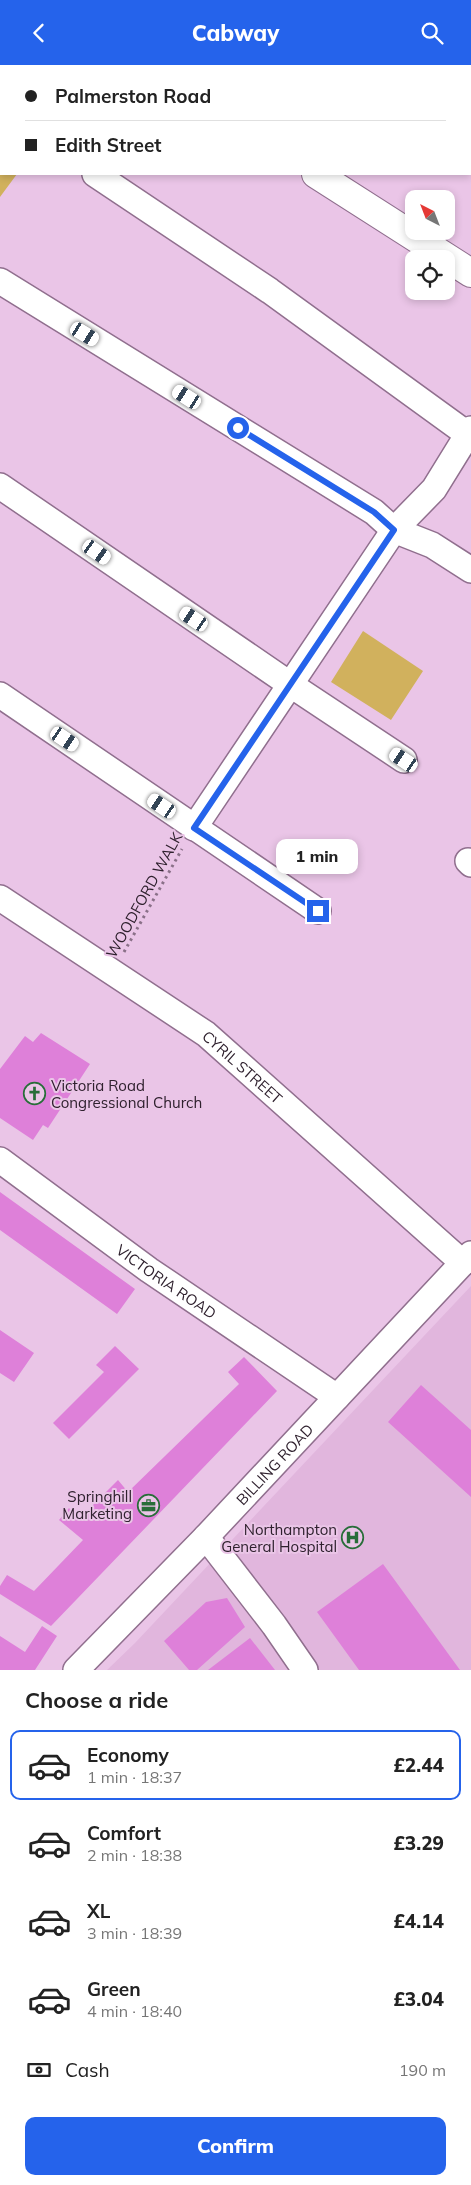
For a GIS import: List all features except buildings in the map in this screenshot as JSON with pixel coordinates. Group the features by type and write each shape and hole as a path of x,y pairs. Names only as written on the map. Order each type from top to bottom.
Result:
{"main road":[{"path":"318,175 471,273"}],"street":[{"path":"96,175 270,291 469,432 434,489 394,530 194,828"},
{"path":"0,281 374,512 394,530 432,545 471,570"},
{"path":"0,485 291,685 404,760"},
{"path":"0,695 318,911"},
{"name":"CYRIL STREET","path":"0,899 206,1034 467,1259"},
{"name":"VICTORIA ROAD","path":"0,1160 149,1270 337,1397"},
{"name":"BILLING ROAD","path":"76,1670 206,1537 467,1259"},
{"path":"206,1537 274,1625 305,1670"}],"path":[{"name":"WOODFORD WALK","path":"112,973 194,828"}],"shaded area":[{"path":"0,175 16,175 0,197"},
{"path":"363,631 423,671 391,720 331,682"},
{"name":"Northampton General Hospital","path":"471,1286 471,1670 107,1670 135,1643"}],"place":[{"name":"Victoria Road Congressional Church","path":"35,1094"},
{"name":"Springhill Marketing","path":"148,1505"},
{"name":"Northampton General Hospital","path":"353,1538"}],"route":[{"path":"238,428 374,512 394,530 194,828 318,911"}]}
